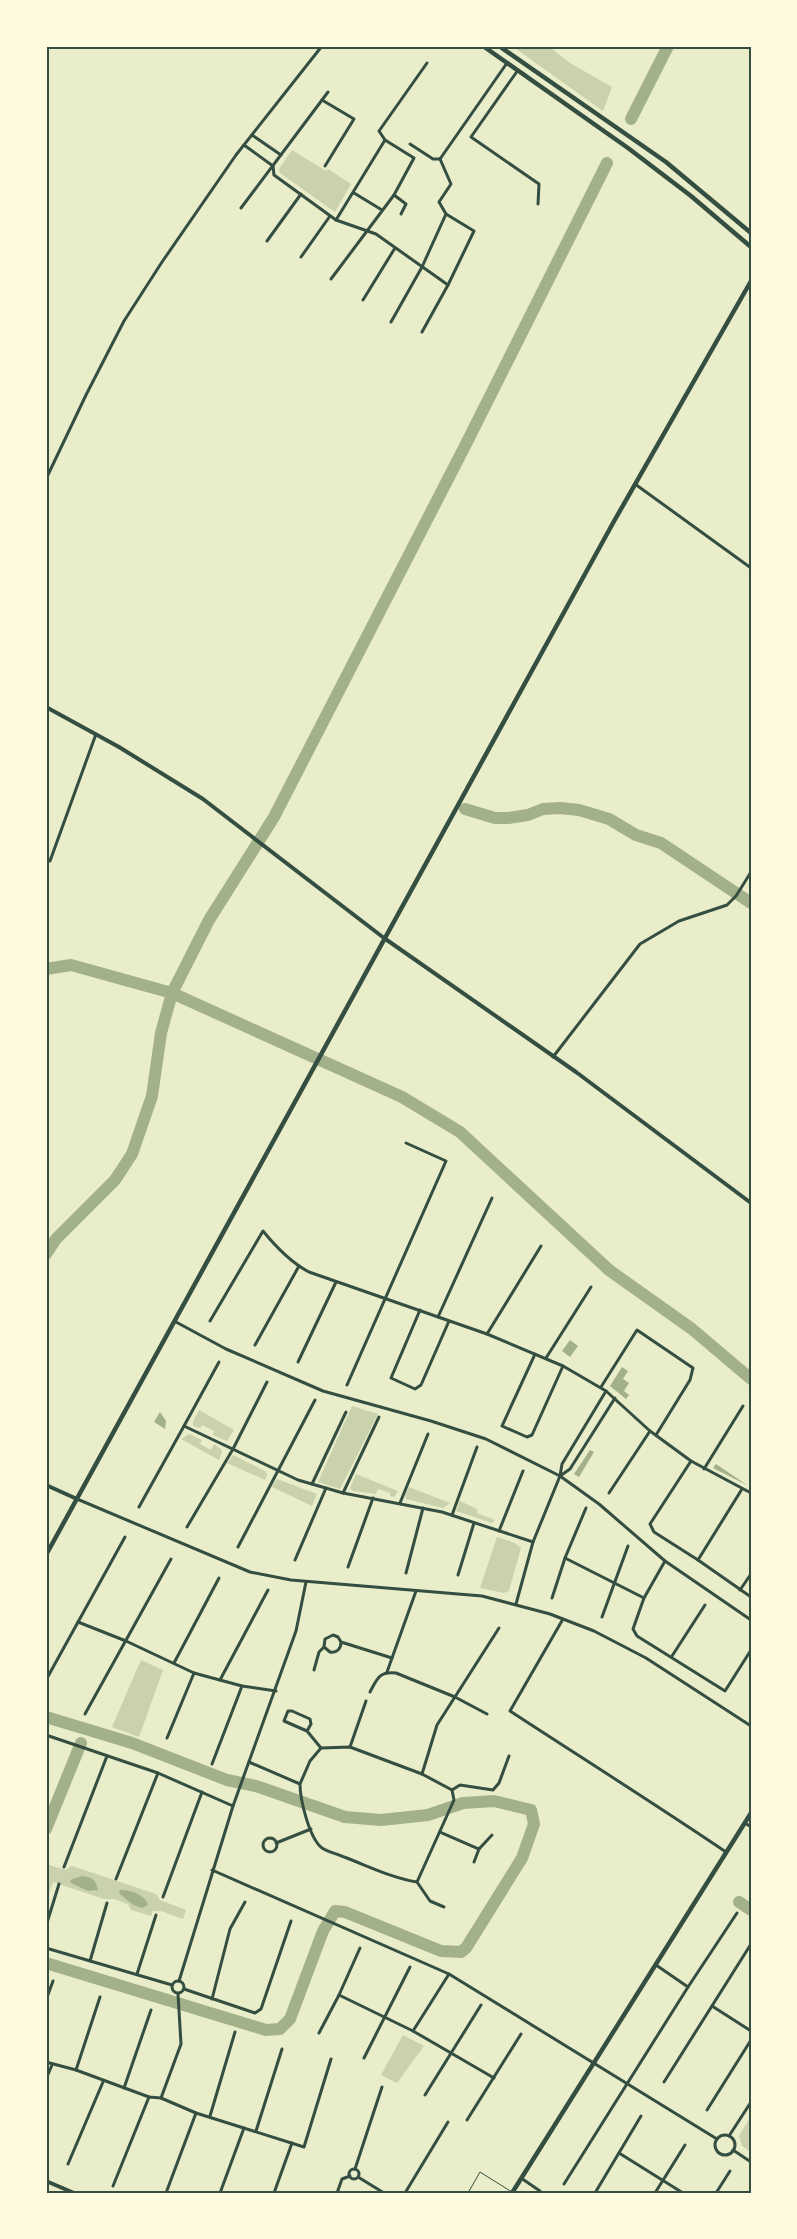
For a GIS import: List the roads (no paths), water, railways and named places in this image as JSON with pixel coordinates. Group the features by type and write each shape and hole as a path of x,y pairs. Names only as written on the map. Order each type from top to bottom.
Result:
{"main road":[{"path":"482,46 683,190 751,247"},
{"path":"499,46 666,162 751,233"},
{"path":"46,1555 176,1322 327,1041 635,484 751,281"},
{"path":"512,2192 751,1813"}],"street":[{"path":"46,479 124,321 162,262 244,145 322,46"},
{"path":"331,279 394,195 414,158 385,140 379,131 427,63"},
{"path":"440,159 507,63"},
{"path":"518,70 471,137 539,184 538,204"},
{"path":"241,208 328,92"},
{"path":"322,100 354,120 324,166"},
{"path":"252,135 281,155"},
{"path":"336,220 385,140"},
{"path":"410,144 433,159 440,159"},
{"path":"244,145 273,166 274,175 330,216 336,220 368,230 448,285"},
{"path":"422,332 448,285 474,231 446,214 439,202 451,184 440,159"},
{"path":"354,193 382,210"},
{"path":"267,241 301,194"},
{"path":"394,195 406,204 402,214"},
{"path":"390,322 422,266 446,214"},
{"path":"301,257 330,216"},
{"path":"364,300 395,248"},
{"path":"635,484 751,568"},
{"path":"46,707 96,734 203,799 384,938 576,1072 751,1203"},
{"path":"50,861 96,734"},
{"path":"552,1057 640,944 679,921 728,905 751,872"},
{"path":"347,1385 446,1161 406,1143"},
{"path":"438,1317 492,1198"},
{"path":"210,1321 262,1231 299,1266 336,1282 488,1334 563,1366 601,1387 650,1431 704,1470 751,1493"},
{"path":"488,1334 541,1246"},
{"path":"255,1346 299,1266"},
{"path":"298,1362 336,1282"},
{"path":"546,1358 591,1287"},
{"path":"420,1310 392,1378 415,1389 421,1385 449,1321"},
{"path":"176,1322 226,1349 323,1391 431,1421 486,1439 560,1476 599,1504 665,1561 751,1620"},
{"path":"601,1387 637,1330 693,1368 690,1380 656,1435"},
{"path":"535,1354 502,1426 526,1437 532,1435 563,1366"},
{"path":"139,1507 219,1362"},
{"path":"187,1527 233,1449 267,1382"},
{"path":"516,1604 533,1542 560,1476 562,1464 606,1391"},
{"path":"560,1476 570,1469 615,1398"},
{"path":"238,1547 315,1400"},
{"path":"704,1470 743,1406"},
{"path":"312,1484 346,1412"},
{"path":"343,1493 379,1417"},
{"path":"184,1426 278,1472 312,1484 343,1493 452,1515 533,1542"},
{"path":"609,1493 650,1431"},
{"path":"400,1503 428,1434"},
{"path":"452,1515 477,1447"},
{"path":"691,1461 650,1524 654,1532 751,1597"},
{"path":"499,1531 523,1470"},
{"path":"46,1485 250,1572 306,1582 482,1596 516,1604 563,1619 594,1631 646,1658 751,1726"},
{"path":"295,1560 326,1488"},
{"path":"698,1560 742,1489"},
{"path":"348,1567 374,1498"},
{"path":"406,1573 424,1508"},
{"path":"552,1598 565,1558 586,1508"},
{"path":"458,1575 474,1523"},
{"path":"46,1680 125,1537"},
{"path":"602,1617 628,1546"},
{"path":"565,1558 644,1598"},
{"path":"85,1714 171,1559"},
{"path":"665,1561 644,1598 633,1629 637,1636 672,1656 725,1691 751,1650"},
{"path":"740,1590 751,1574"},
{"path":"174,1663 219,1578"},
{"path":"179,1981 233,1806 276,1691 296,1631 306,1582"},
{"path":"220,1680 268,1590"},
{"path":"370,1692 378,1678 387,1672 416,1590"},
{"path":"672,1656 705,1605"},
{"path":"563,1619 510,1711 628,1786 726,1852"},
{"path":"78,1622 126,1641 194,1673 242,1686 276,1691"},
{"path":"422,1774 437,1725 499,1628"},
{"path":"314,1670 319,1652 324,1647 324,1641 330,1636 338,1637 340,1648 336,1652 330,1652 324,1647"},
{"path":"340,1642 392,1658"},
{"path":"387,1672 396,1673 455,1696 487,1714"},
{"path":"167,1738 194,1673"},
{"path":"212,1764 242,1686"},
{"path":"350,1747 366,1701"},
{"path":"307,1731 311,1724 310,1719 288,1711 284,1721 307,1731 321,1748"},
{"path":"46,1735 158,1773 233,1806"},
{"path":"444,1907 430,1901 417,1882 402,1880 322,1848 310,1829 304,1813 300,1796 300,1784 310,1761 321,1748 350,1747 422,1774 452,1790"},
{"path":"64,1867 106,1756"},
{"path":"452,1790 460,1785 493,1790 499,1783 509,1756"},
{"path":"249,1762 300,1784"},
{"path":"116,1879 158,1773"},
{"path":"417,1882 454,1800 452,1790"},
{"path":"163,1897 202,1792"},
{"path":"744,1823 751,1827"},
{"path":"276,1843 310,1829"},
{"path":"440,1832 479,1849"},
{"path":"474,1862 479,1849 492,1835"},
{"path":"268,1839 273,1839 276,1843 273,1851 268,1852 264,1849 263,1844 268,1839"},
{"path":"212,1870 449,1974 717,2139"},
{"path":"46,1926 59,1884"},
{"path":"212,1999 230,1929 245,1902"},
{"path":"90,1961 107,1903"},
{"path":"564,2184 627,2082 737,1913"},
{"path":"137,1975 156,1916"},
{"path":"184,1990 255,2013 261,2009 291,1921"},
{"path":"664,2082 751,1944"},
{"path":"46,1948 172,1986"},
{"path":"319,2033 339,1996 360,1948"},
{"path":"656,1965 688,1987"},
{"path":"364,2058 410,1967"},
{"path":"413,2031 449,1974"},
{"path":"46,2000 53,1981"},
{"path":"172,1986 174,1982 179,1981"},
{"path":"179,1981 183,1983 184,1990"},
{"path":"172,1986 172,1990 178,1994"},
{"path":"178,1994 184,1990"},
{"path":"161,2098 180,2044 178,1994"},
{"path":"339,1996 413,2031 494,2078"},
{"path":"76,2070 100,1997"},
{"path":"425,2095 480,2006"},
{"path":"712,2006 751,2031"},
{"path":"124,2088 151,2010"},
{"path":"210,2116 235,2032"},
{"path":"467,2120 521,2034"},
{"path":"707,2110 751,2040"},
{"path":"256,2132 282,2049"},
{"path":"46,2062 76,2070 103,2082 149,2097 161,2098 196,2113 304,2147 331,2059"},
{"path":"46,2079 52,2065"},
{"path":"68,2164 103,2082"},
{"path":"350,2176 350,2171 355,2169 382,2087"},
{"path":"113,2186 149,2097"},
{"path":"729,2136 751,2102"},
{"path":"166,2193 196,2113"},
{"path":"595,2193 641,2116"},
{"path":"404,2193 448,2122"},
{"path":"220,2193 244,2128"},
{"path":"725,2135 729,2136 734,2142 733,2150 729,2154 720,2154 715,2147 717,2139 725,2135"},
{"path":"274,2193 292,2144"},
{"path":"656,2193 686,2145"},
{"path":"733,2150 751,2162"},
{"path":"619,2153 683,2193"},
{"path":"355,2169 359,2173 358,2177"},
{"path":"716,2193 730,2171"},
{"path":"337,2193 342,2179 350,2176 352,2179 358,2177"},
{"path":"358,2177 384,2193"},
{"path":"521,2178 540,2191"},
{"path":"46,2181 74,2193"}],"lane":[{"path":"468,2193 480,2172 512,2192"}],"waterway":[{"path":"631,119 668,46"},
{"path":"46,1254 56,1239 115,1180 132,1154 152,1096 161,1033 172,993 209,920 274,817 466,444 607,163"},
{"path":"465,809 495,818 508,818 528,815 543,809 560,808 579,810 609,819 636,835 661,843 751,903"},
{"path":"46,969 71,965 172,993 402,1097 460,1132 609,1270 692,1329 751,1379"},
{"path":"46,1717 132,1743 227,1780 256,1786 345,1817 381,1820 428,1815 463,1803 494,1801 531,1810 534,1824 522,1858 466,1948 461,1952 441,1951 345,1912 335,1911 323,1931 290,2019 280,2029 266,2030 46,1963"},
{"path":"46,1829 81,1743"},
{"path":"739,1902 751,1910"}]}
